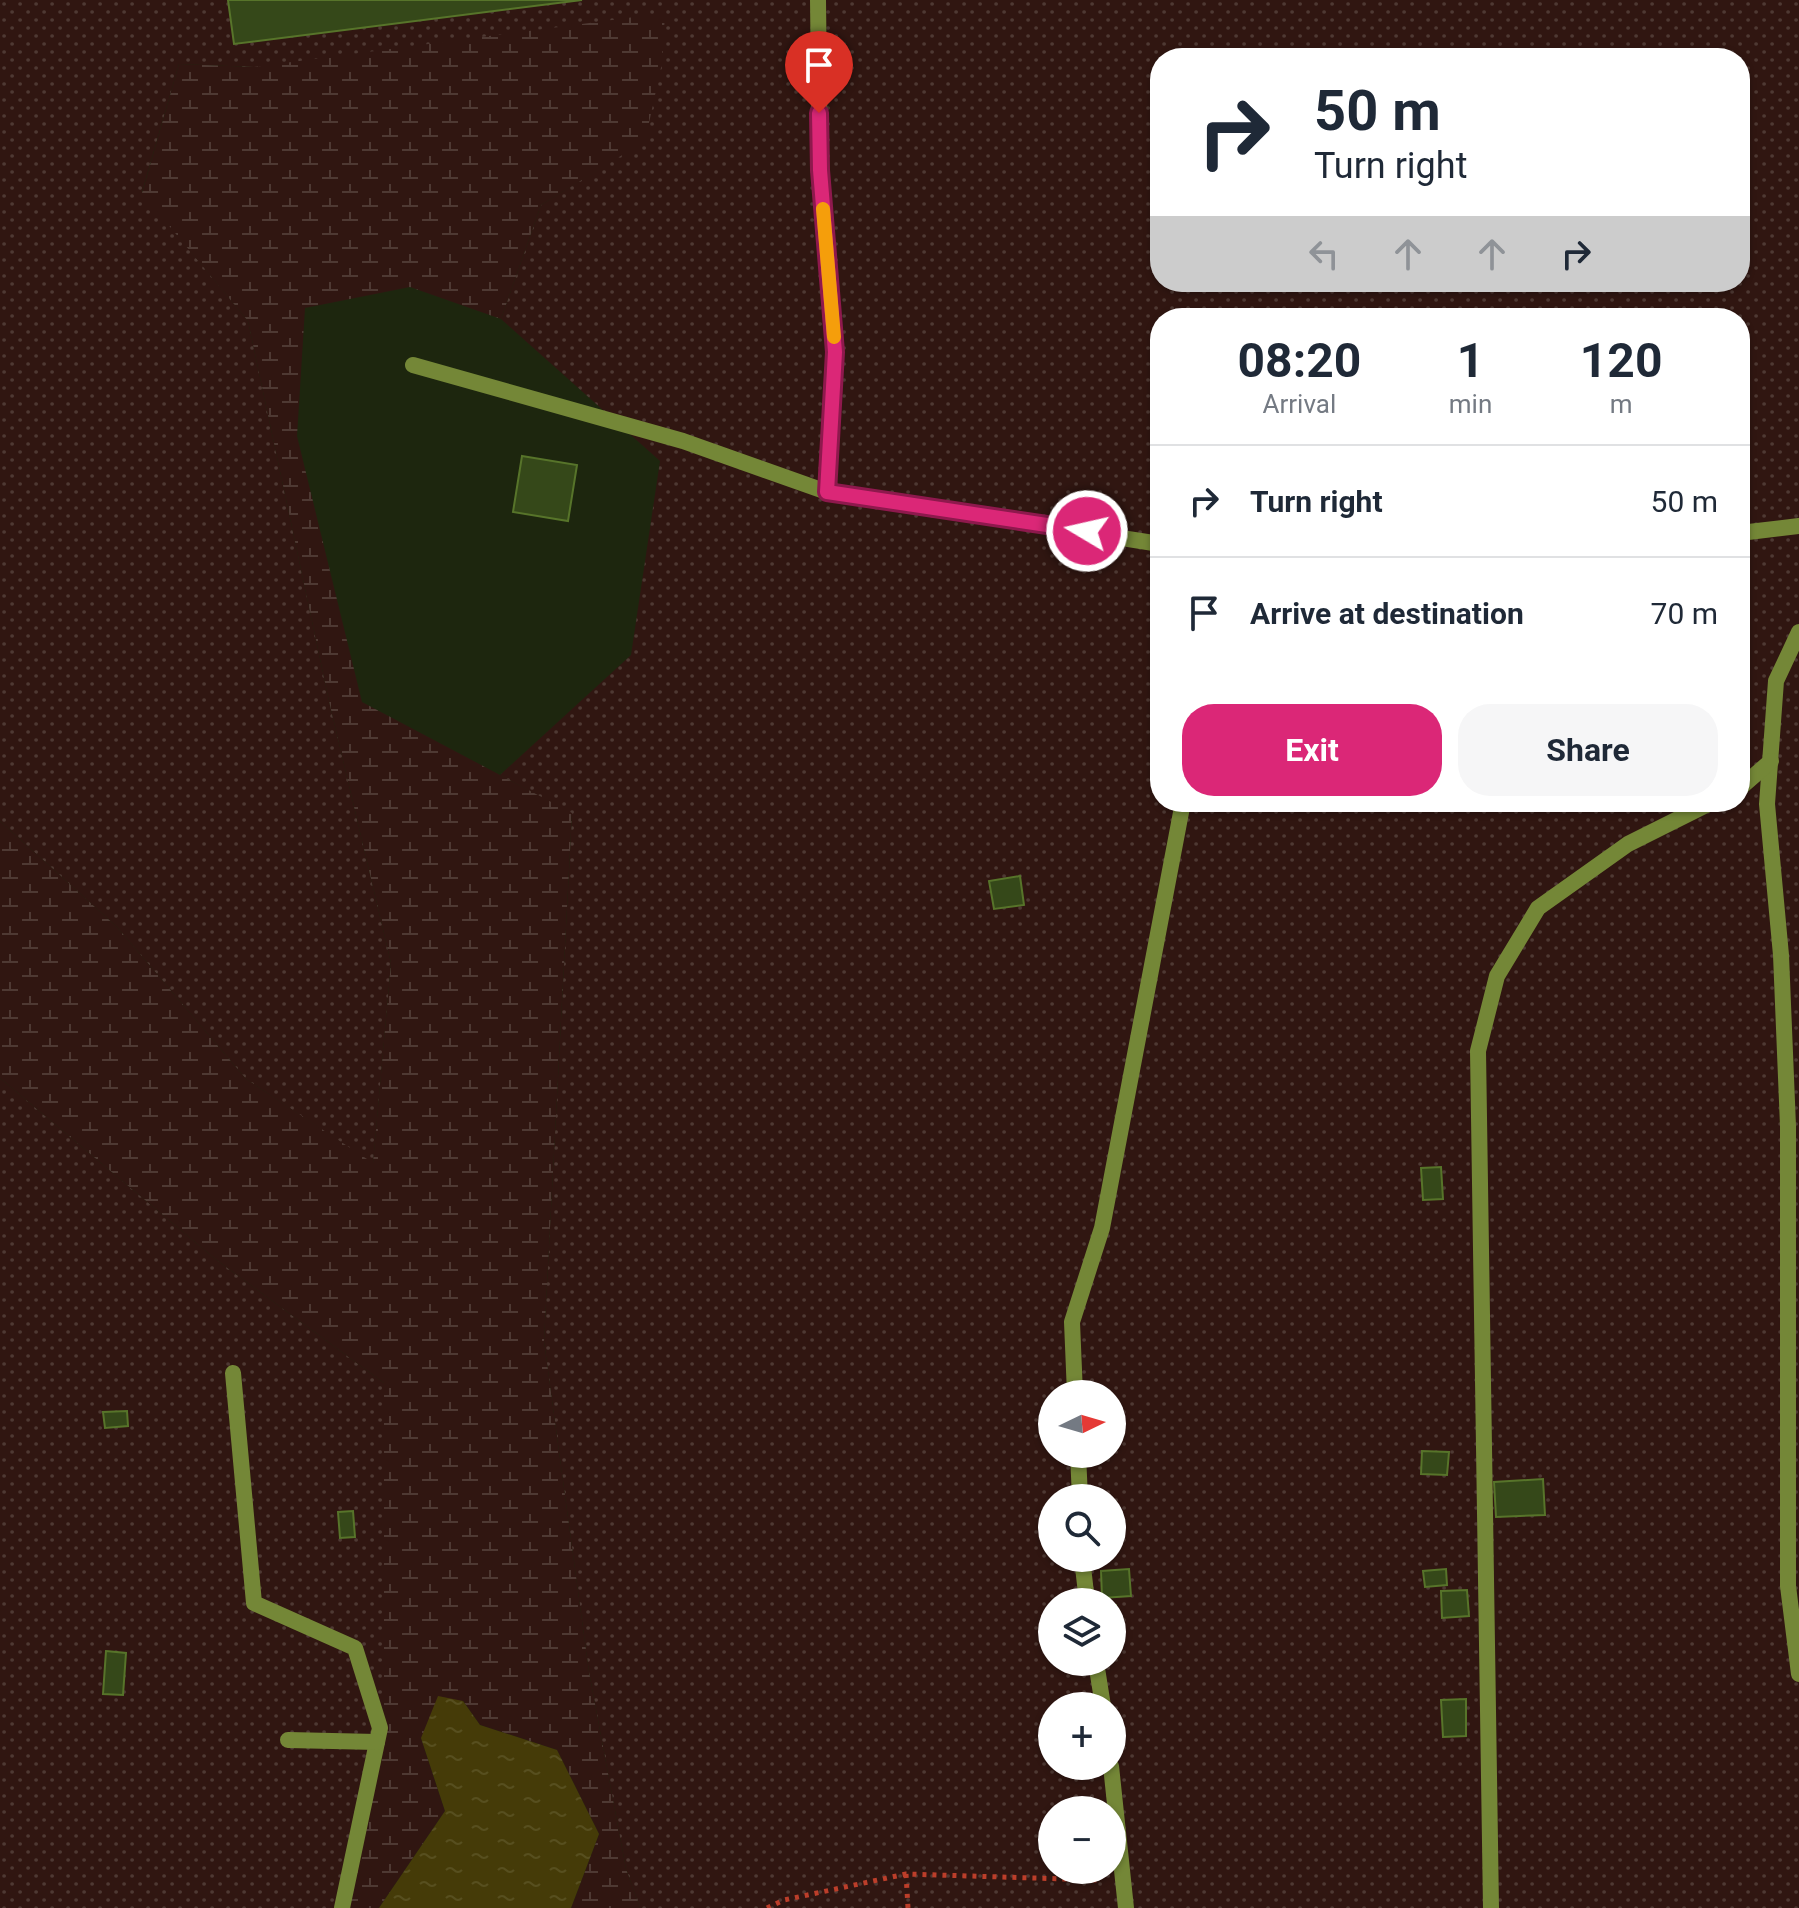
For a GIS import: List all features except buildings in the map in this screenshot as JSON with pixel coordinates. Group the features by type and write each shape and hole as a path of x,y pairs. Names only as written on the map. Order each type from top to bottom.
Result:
{"street":[{"path":"818,0 820,170 835,352 827,492"},
{"path":"413,365 683,441 827,492 1150,542"},
{"path":"1750,532 1799,526"},
{"path":"1799,632 1776,681 1767,804 1781,955 1788,1126 1788,1586 1799,1674"},
{"path":"1750,779 1771,761"},
{"path":"1074,1380 1072,1322 1102,1228 1181,812"},
{"path":"1491,1908 1478,1051 1497,976 1538,908 1628,844 1692,812"},
{"path":"233,1373 254,1603 355,1648 380,1728 342,1908"},
{"path":"288,1740 377,1742"},
{"path":"1123,1884 1126,1908"}],"path":[{"path":"767,1908 784,1900 906,1874 1038,1878"},
{"path":"906,1874 908,1908"}],"green space":[{"path":"0,0 1799,0 1799,1908 640,1908 626,1869 589,1672 544,1341 572,814 500,775 631,655 660,461 501,319 541,205 645,140 254,67 179,64 142,192 248,321 329,701 391,963 373,1164 246,1079 117,927 0,821"},
{"path":"665,13 662,63 645,141 541,205 501,319 410,287 305,308 297,436 362,702 572,813 544,1341 589,1672 626,1869 640,1908 571,1908 599,1834 557,1750 480,1725 463,1701 421,1738 445,1811 379,1908 343,1908 384,1706 384,1383 214,1258 0,1078 0,821 117,927 246,1079 373,1163 391,963 329,701 248,321 142,193 179,64 254,67"},
{"path":"0,1078 214,1258 384,1383 384,1706 343,1908 0,1908"}],"water":[{"path":"438,1696 463,1701 480,1725 557,1750 599,1834 571,1908 379,1908 445,1811 421,1738"}],"slow traffic":[{"path":"823,209 834,337"}],"route":[{"path":"819,113 820,170 835,352 827,492 1087,531"}]}
